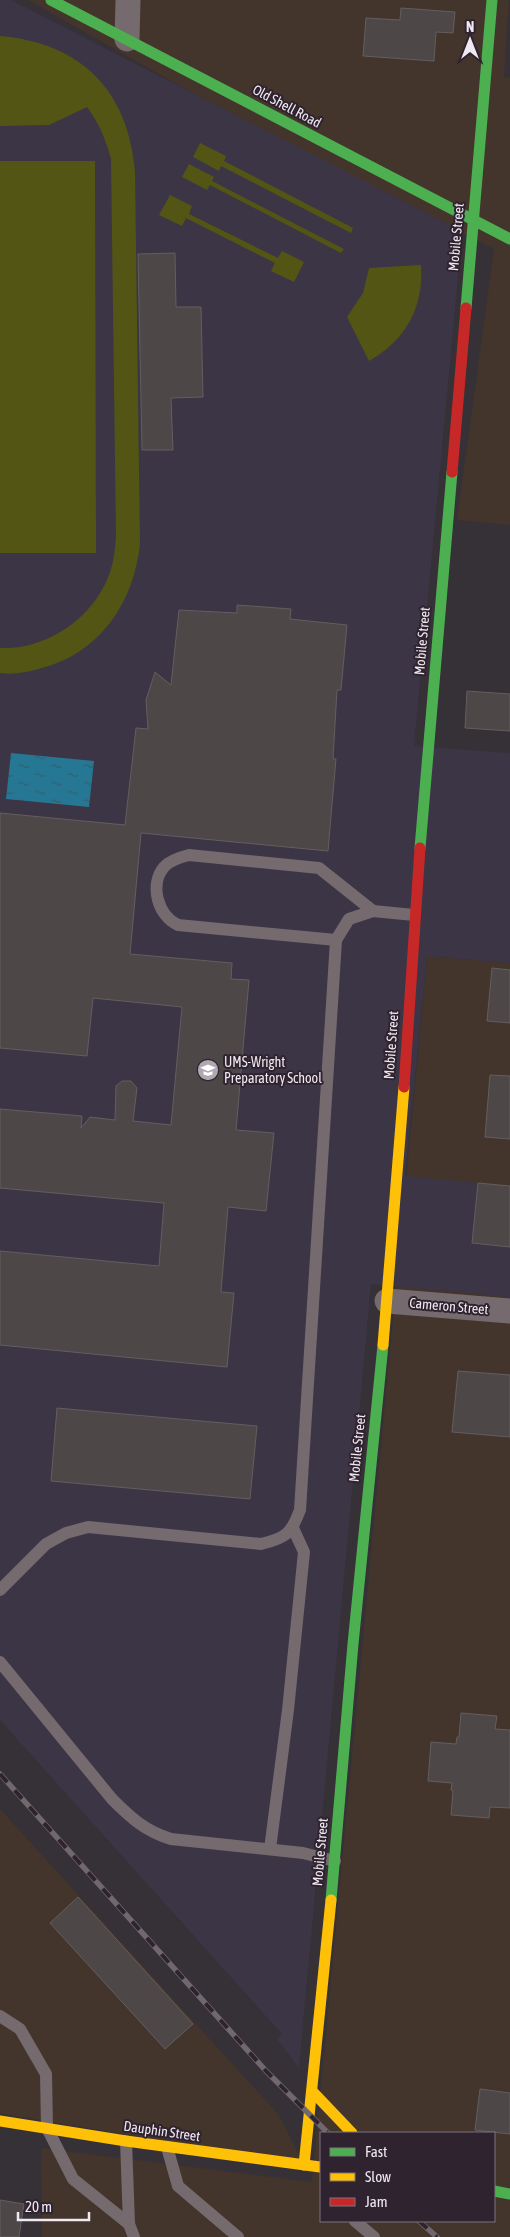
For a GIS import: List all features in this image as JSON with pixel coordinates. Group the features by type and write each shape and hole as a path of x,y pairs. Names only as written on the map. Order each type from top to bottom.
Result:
{"street":[{"name":"Old Shell Road","path":"51,0 510,239"},
{"path":"127,39 128,0"},
{"name":"Mobile Street","path":"304,2165 335,1861 353,1644 387,1301 407,1039 414,915 492,0"},
{"name":"Cameron Street","path":"387,1301 510,1311"},
{"path":"312,2091 351,2132"},
{"name":"Dauphin Street","path":"0,2121 167,2147 320,2168"},
{"path":"495,2191 510,2194"}],"lane":[{"path":"336,940 178,925 171,922 158,903 159,878 164,868 170,862 189,855 319,868 372,911"},
{"path":"0,1590 46,1544 66,1533 88,1527 261,1544 280,1539 293,1528 300,1510 336,940 349,919 372,911 414,915"},
{"path":"270,1850 288,1710 304,1552 293,1528"},
{"path":"0,1662 112,1799 130,1818 152,1833 171,1839 302,1853 335,1861"},
{"path":"0,2016 20,2029 46,2074 48,2128 73,2179 129,2224"},
{"path":"126,2141 129,2224 134,2237"},
{"path":"167,2147 178,2186 238,2237"},
{"path":"356,2222 374,2237"}],"shaded area":[{"name":"UMS-Wright Preparatory School","path":"0,0 11,0 452,226 461,245 414,746 510,753 510,963 427,956 405,1176 510,1186 510,1297 371,1284 299,2068 277,2039 282,2034 0,1720"},
{"path":"28,0 509,0 504,77 510,78 510,525 457,520 494,249 196,95"},
{"path":"0,36 29,40 54,49 76,60 95,76 111,95 122,117 131,142 135,171 140,544 136,565 122,605 97,637 63,661 32,671 10,674 0,673 0,648 18,647 51,637 80,618 102,591 113,560 116,536 111,159 102,132 87,107 49,125 0,126"},
{"path":"200,143 226,156 224,161 353,228 351,233 221,166 219,171 193,157"},
{"path":"0,161 95,161 96,553 0,553"},
{"path":"189,164 214,177 212,181 344,249 341,253 210,185 207,190 182,177"},
{"path":"170,195 192,206 189,214 278,258 282,251 304,262 294,282 271,271 275,263 186,218 182,226 159,215"},
{"path":"421,265 419,295 410,321 393,343 369,361 347,317 363,293 369,268"},
{"path":"427,956 510,963 510,2237 42,2237 41,2148 312,2182"},
{"path":"0,1809 279,2115 304,2165 0,2113"}],"water":[{"path":"11,753 94,761 89,807 6,799"}],"building":[{"path":"401,8 455,12 453,33 436,32 434,61 363,56 366,18 400,20"},
{"path":"175,253 176,307 201,307 203,397 171,398 173,450 142,450 138,254"},
{"path":"237,605 291,609 290,619 347,625 341,690 337,690 333,759 336,759 328,851 141,833 130,954 232,963 231,979 249,980 236,1130 274,1133 266,1211 228,1207 221,1292 234,1293 227,1367 0,1345 0,1251 159,1266 164,1203 0,1188 0,1109 82,1116 81,1128 90,1117 115,1120 116,1086 122,1081 131,1081 137,1088 133,1121 171,1125 182,1007 93,998 87,1056 0,1048 0,813 125,825 136,728 148,729 146,700 155,672 171,685 179,610 237,613"},
{"path":"467,691 510,694 510,731 465,728"},
{"path":"492,968 510,970 510,1023 487,1021"},
{"path":"490,1075 510,1076 510,1139 485,1137"},
{"path":"478,1183 510,1186 510,1247 472,1243"},
{"path":"458,1371 510,1375 510,1437 452,1432"},
{"path":"57,1408 257,1426 250,1499 51,1481"},
{"path":"461,1713 497,1716 495,1729 510,1730 510,1808 490,1807 489,1818 451,1815 452,1783 428,1781 431,1742 456,1744 457,1737 459,1737"},
{"path":"78,1897 193,2024 165,2049 50,1923"},
{"path":"480,2089 510,2093 510,2134 475,2130"},
{"path":"0,2200 24,2204 19,2237 0,2237"}],"railway":[{"path":"0,1774 266,2071 327,2132"},
{"path":"420,2222 437,2237"}],"traffic: fast":[{"path":"51,0 510,239"},
{"path":"466,308 492,0"},
{"path":"420,848 452,472"},
{"path":"331,1900 353,1644 383,1345"},
{"path":"495,2191 510,2194"}],"traffic: slow":[{"path":"383,1345 404,1087"},
{"path":"304,2165 331,1900"},
{"path":"312,2091 351,2132"},
{"path":"0,2121 126,2141 320,2167"}],"traffic: jam":[{"path":"452,472 466,308"},
{"path":"404,1087 420,848"}],"place":[{"name":"UMS-Wright Preparatory School","path":"208,1070"}]}
